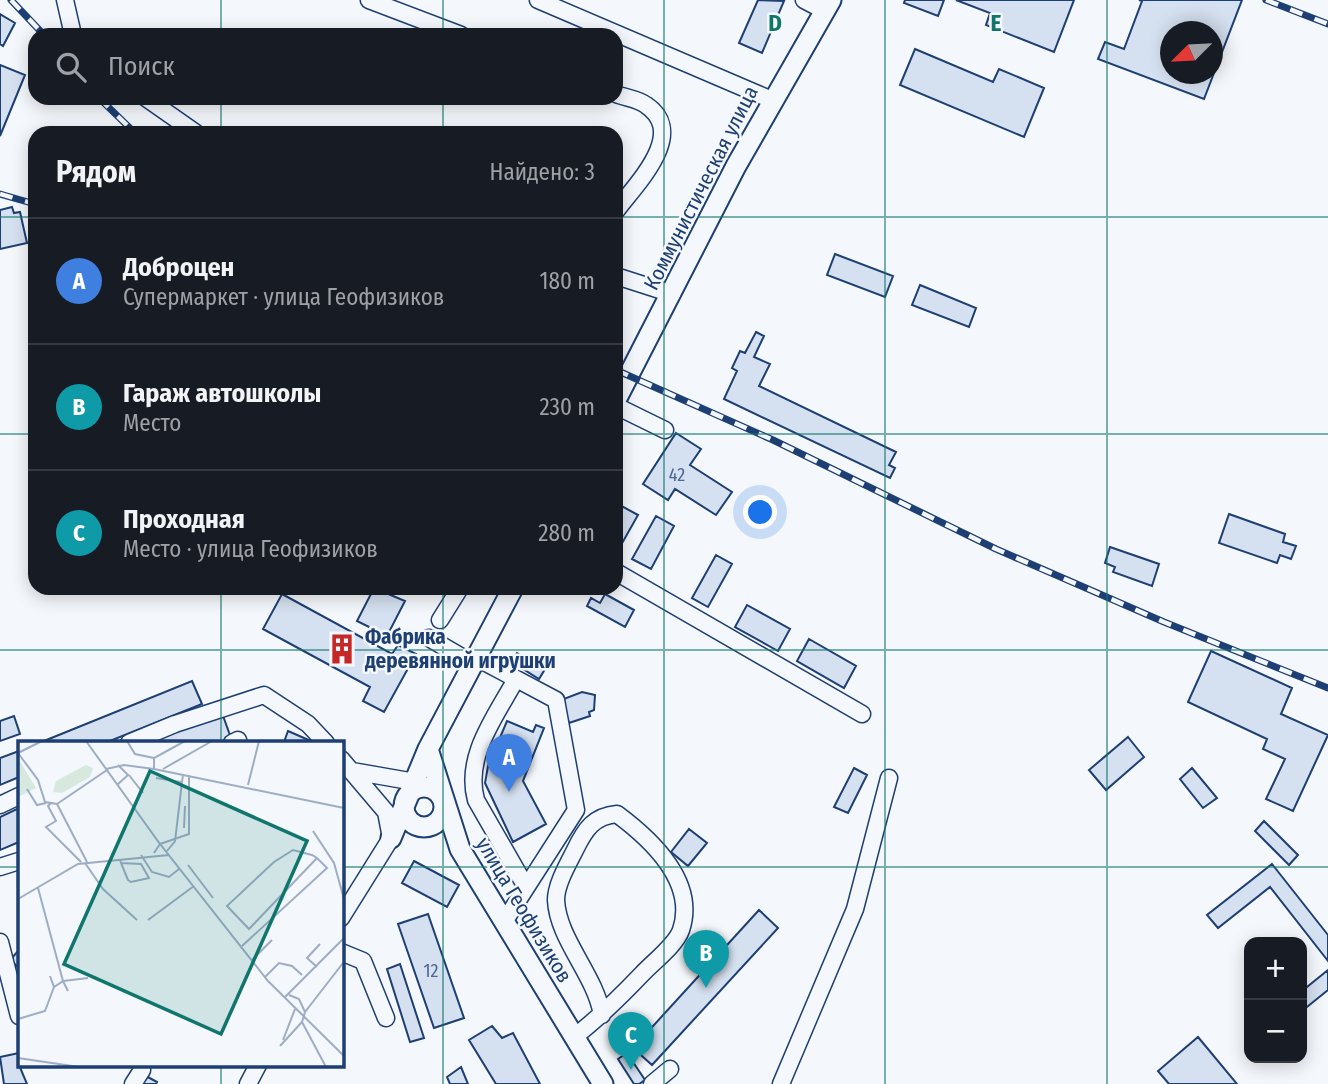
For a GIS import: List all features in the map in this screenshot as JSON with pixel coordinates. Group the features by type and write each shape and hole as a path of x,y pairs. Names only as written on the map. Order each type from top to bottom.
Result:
{"main road":[{"name":"Коммунистическая улица","path":"623,387 772,100 828,5"},
{"path":"391,838 428,749 509,595"},
{"name":"улица Геофизиков","path":"428,749 437,769 444,806 460,849 603,1084"},
{"path":"391,838 408,828 431,826 440,819 444,806 439,794 429,787 411,791"},
{"path":"411,791 406,815 415,825 440,832 460,849"}],"street":[{"path":"65,0 71,28"},
{"path":"369,0 443,28"},
{"path":"538,0 604,28"},
{"path":"804,0 828,5"},
{"path":"623,36 772,100"},
{"path":"623,96 643,103 653,110 662,134 660,147 649,168 623,202"},
{"path":"156,105 186,126"},
{"path":"623,278 672,294"},
{"path":"623,410 665,430"},
{"path":"623,576 862,714"},
{"path":"440,620 456,595"},
{"path":"429,638 516,678 556,700 576,810 504,922"},
{"path":"516,678 474,760 472,787 476,800 526,887"},
{"path":"134,741 175,724 264,695 308,724 324,741"},
{"path":"347,768 411,791"},
{"path":"343,915 391,838 386,812 347,768"},
{"path":"781,1084 855,909 889,778"},
{"path":"0,805 18,796"},
{"path":"574,1037 602,1015 681,932 685,907 678,875 633,825 617,814 603,815 591,822 568,864 556,899 562,927 598,992 602,1015"},
{"path":"0,867 18,861"},
{"path":"0,942 18,1012"},
{"path":"343,953 363,961 386,1018"},
{"path":"247,1084 257,1066"},
{"path":"652,1084 670,1069"}],"building":[{"path":"758,0 784,1 762,53 739,43"},
{"path":"905,0 944,0 938,16 904,3"},
{"path":"956,0 1074,0 1054,52 986,25 990,13"},
{"path":"1139,0 1242,0 1223,50 1223,21 1160,21 1160,82 1098,59 1105,42 1124,49 1142,1"},
{"path":"0,14 15,23 3,46 0,44"},
{"path":"915,49 993,82 999,69 1044,88 1024,137 900,85"},
{"path":"0,65 25,75 0,136"},
{"path":"1164,84 1210,84 1204,99"},
{"path":"12,207 14,213 20,212 27,243 0,249 0,210"},
{"path":"835,254 893,276 885,297 827,275"},
{"path":"920,285 976,308 969,327 912,305"},
{"path":"756,332 764,336 754,357 770,364 759,386 896,452 889,465 895,468 890,478 724,399 737,371 732,368 740,351 745,353"},
{"path":"676,433 701,449 690,465 732,492 716,515 675,489 668,500 643,484"},
{"path":"623,507 638,515 623,542"},
{"path":"1229,514 1285,534 1283,542 1296,546 1291,559 1280,555 1277,563 1219,543"},
{"path":"656,516 674,526 651,569 632,559"},
{"path":"1110,547 1159,564 1152,586 1113,572 1115,567 1105,563"},
{"path":"716,555 732,564 708,607 692,598"},
{"name":"Фабрика деревянной игрушки","path":"284,595 392,654 398,645 416,654 384,712 363,701 370,687 263,629"},
{"path":"370,595 391,595 405,601 387,636 357,621"},
{"path":"607,595 634,610 625,627 587,606 591,598 600,603"},
{"path":"747,605 790,629 778,651 735,627"},
{"path":"809,639 856,666 844,688 797,661"},
{"path":"1211,651 1292,688 1281,714 1328,735 1293,811 1266,799 1285,759 1263,749 1267,739 1188,702"},
{"path":"517,653 545,669 539,679 512,662"},
{"path":"192,681 202,704 110,741 44,741"},
{"path":"582,692 595,695 594,710 589,712 590,716 569,723 561,700"},
{"path":"222,713 231,738 224,741 153,741"},
{"path":"14,716 20,734 0,741 0,721"},
{"path":"507,721 533,732 536,725 544,728 523,781 546,824 513,842 485,783 488,766"},
{"path":"288,731 311,741 284,741"},
{"path":"1128,737 1144,757 1106,790 1089,770"},
{"path":"18,751 18,777 0,785 0,758"},
{"path":"854,768 867,775 848,813 834,807"},
{"path":"1192,768 1217,798 1203,808 1180,779"},
{"path":"18,808 18,842 0,850 0,817"},
{"path":"1264,821 1298,855 1289,865 1255,831"},
{"path":"689,829 707,843 688,866 671,852"},
{"path":"414,861 459,885 447,907 402,883"},
{"path":"1272,864 1328,935 1328,961 1270,887 1218,928 1207,915"},
{"path":"759,910 778,928 652,1065 633,1048"},
{"path":"428,914 464,1018 434,1028 398,924"},
{"path":"18,951 18,967 10,960"},
{"path":"400,964 424,1038 410,1042 387,969"},
{"path":"1328,970 1328,990 1307,1007 1307,987"},
{"path":"492,1026 502,1038 513,1033 540,1084 496,1084 469,1040"},
{"path":"1198,1037 1237,1084 1169,1084 1158,1071"},
{"path":"18,1053 18,1066 27,1084 4,1084 0,1057"},
{"path":"627,1053 645,1080 639,1084 634,1084 618,1059"},
{"path":"461,1067 468,1084 450,1084 447,1077"},
{"path":"146,1076 157,1082 156,1084 142,1084"}],"railway":[{"path":"11,0 37,28"},
{"path":"1266,0 1328,24"},
{"path":"106,105 128,126"},
{"path":"0,194 28,202"},
{"path":"623,373 773,440 996,549 1164,622 1328,688"}],"place":[{"name":"Фабрика деревянной игрушки","path":"342,649"},
{"name":"Доброцен","path":"509,792"},
{"name":"Гараж автошколы","path":"706,988"},
{"name":"Проходная","path":"631,1070"}]}
